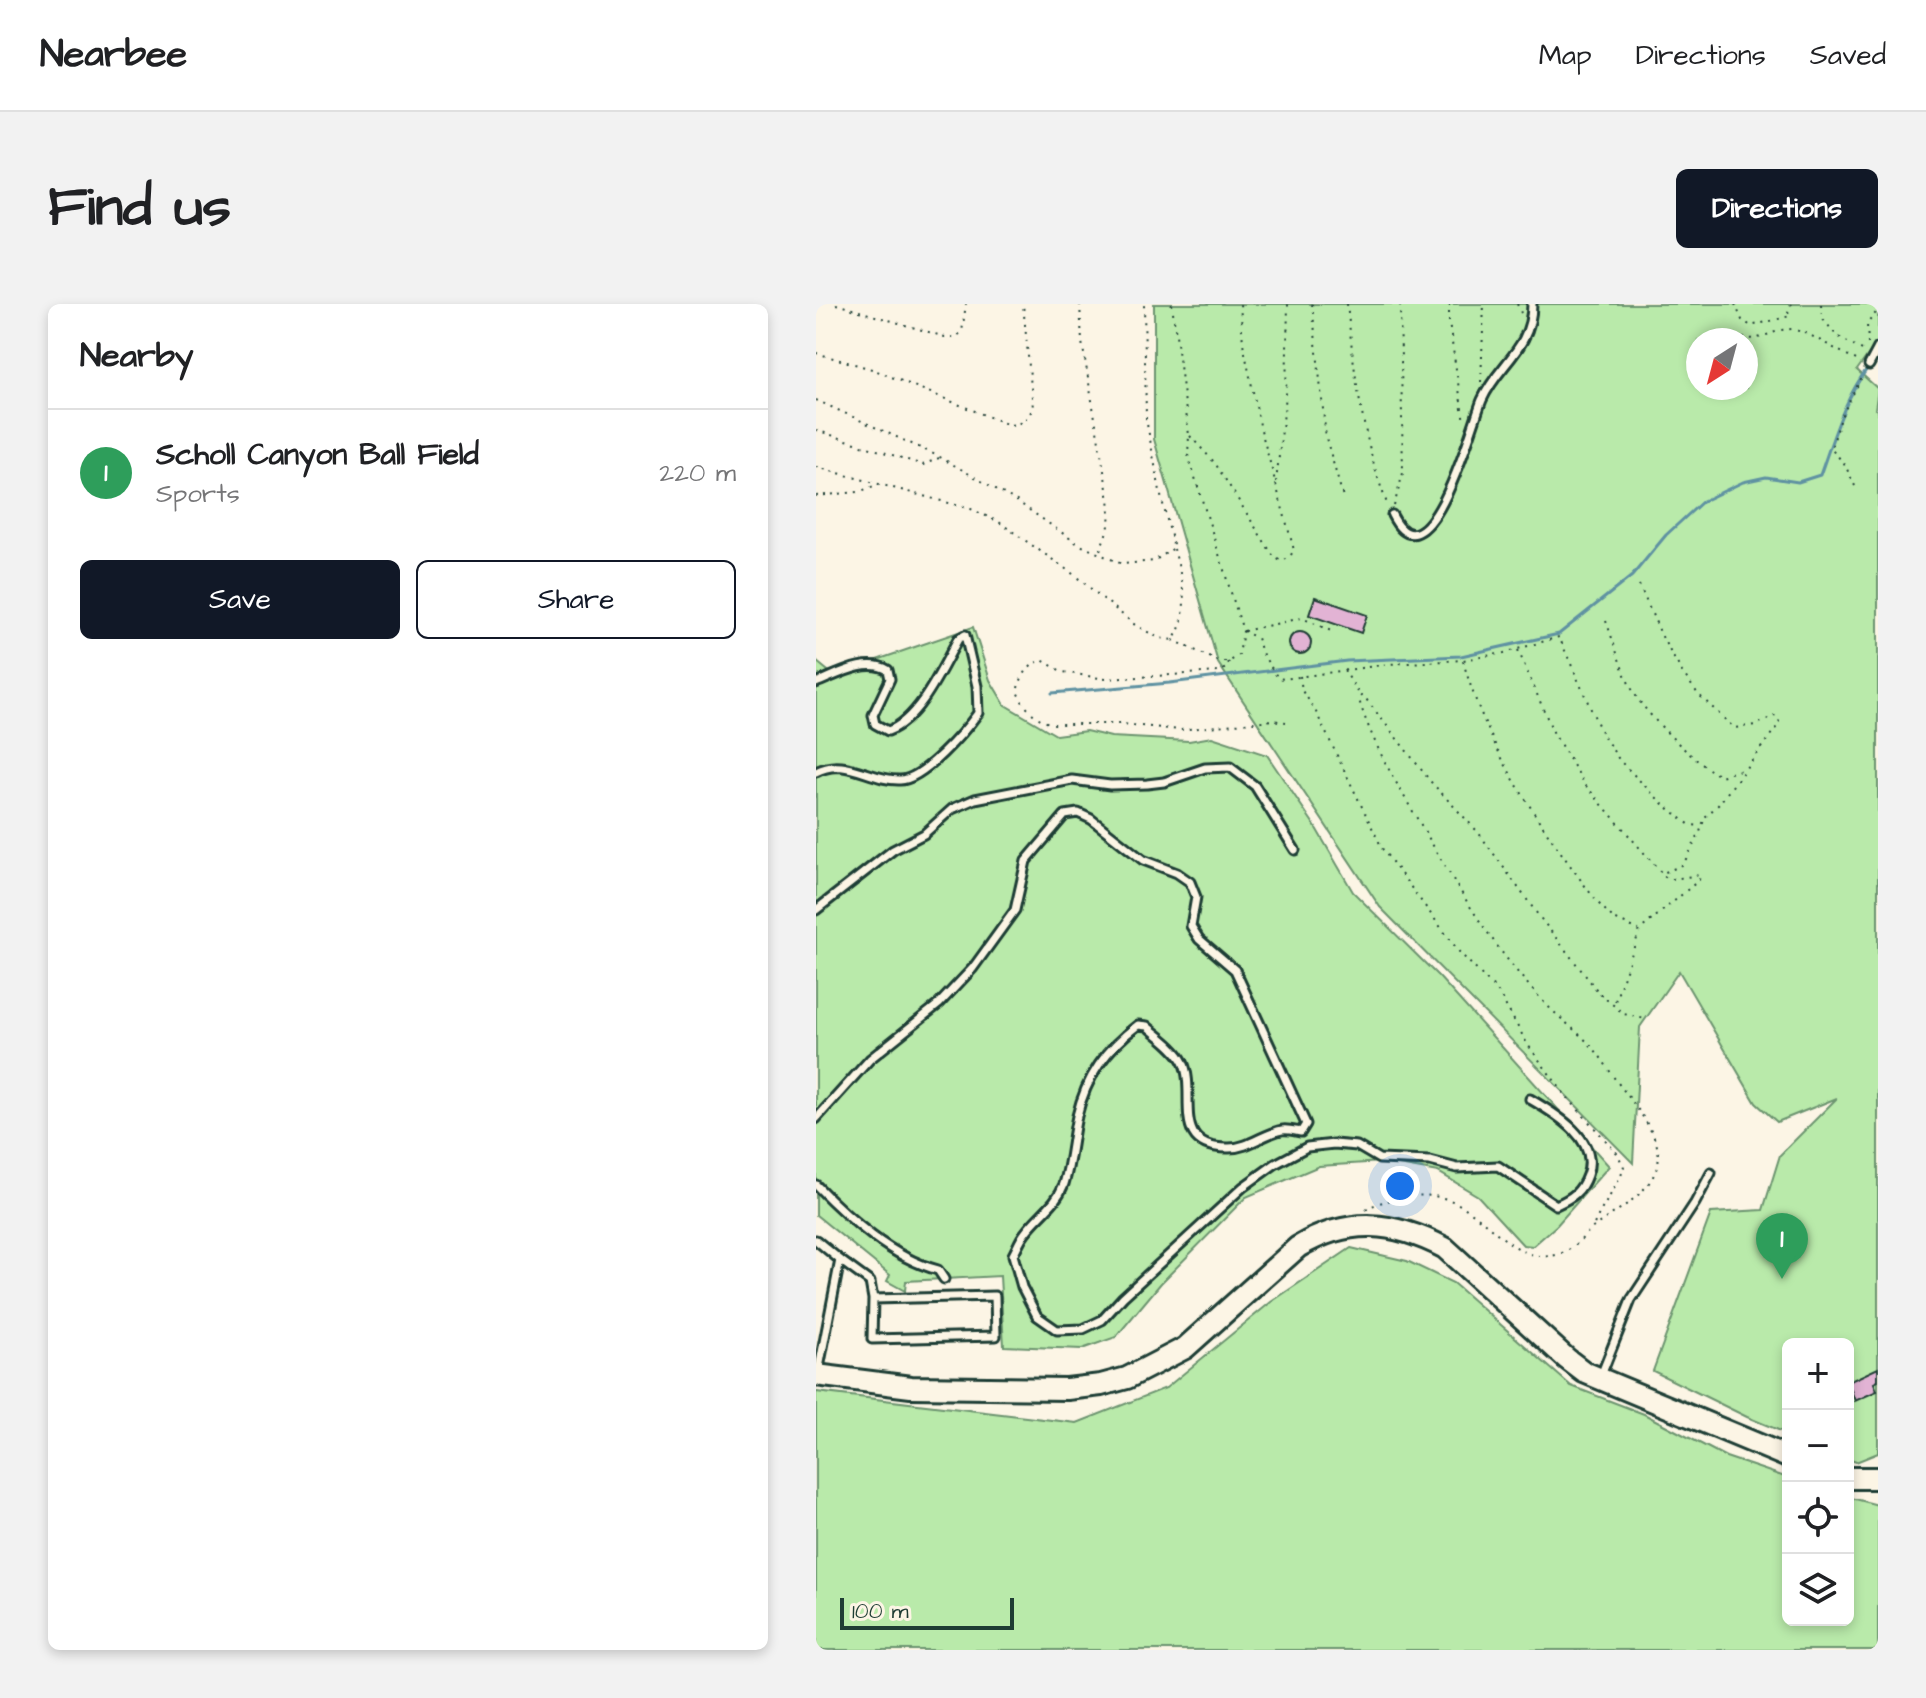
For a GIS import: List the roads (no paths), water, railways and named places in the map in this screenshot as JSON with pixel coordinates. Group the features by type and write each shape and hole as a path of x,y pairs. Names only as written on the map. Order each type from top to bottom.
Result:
{"street":[{"path":"817,1375 911,1387 1067,1389 1101,1385 1127,1378 1185,1348 1298,1247 1320,1234 1353,1226 1395,1228 1423,1236 1445,1248 1567,1359 1599,1380 1782,1455"},
{"path":"1854,1478 1878,1478"}],"lane":[{"path":"1392,515 1398,527 1407,534 1416,534 1426,527 1451,486 1484,397 1520,348 1529,330 1532,304"},
{"path":"1869,365 1876,351"},
{"path":"816,683 869,664 883,666 888,670 890,679 873,715 875,724 888,731 897,728 913,714 958,639 965,635 977,686 978,713 962,735 933,762 903,781 845,766 816,772"},
{"path":"816,910 893,850 924,834 952,809 975,799 1072,780 1110,785 1147,784 1164,782 1205,768 1230,767 1255,786 1295,850"},
{"path":"816,1119 870,1059 939,1004 973,968 1015,910 1026,861 1065,815 1078,813 1091,819 1143,860 1177,873 1190,882 1196,897 1191,926 1199,939 1235,970 1306,1124 1301,1132 1282,1130 1252,1144 1227,1149 1207,1144 1193,1135 1188,1124 1183,1062 1147,1026 1138,1025 1130,1031 1101,1059 1089,1080 1077,1116 1063,1185 1054,1203 1025,1233 1013,1255 1022,1287 1037,1316 1057,1330 1083,1329 1102,1320 1243,1187 1275,1164 1307,1147 1334,1144 1357,1146 1379,1159 1430,1161 1457,1168 1498,1166 1556,1205 1573,1198 1585,1182 1591,1166 1590,1153 1580,1137 1550,1111 1530,1099"},
{"path":"1599,1380 1631,1300 1695,1203 1711,1173"},
{"path":"816,1185 860,1226 924,1267 938,1270 944,1279"},
{"path":"816,1240 870,1282 873,1299 872,1339 996,1336 995,1296 873,1299"},
{"path":"817,1375 840,1260"}],"waterway":[{"path":"1052,693 1170,683 1347,661 1461,656 1559,634 1632,576 1666,535 1703,501 1743,482 1766,477 1798,482 1820,475 1846,405 1869,366"}],"place":[{"name":"Scholl Canyon Ball Field","path":"1782,1279"}]}
